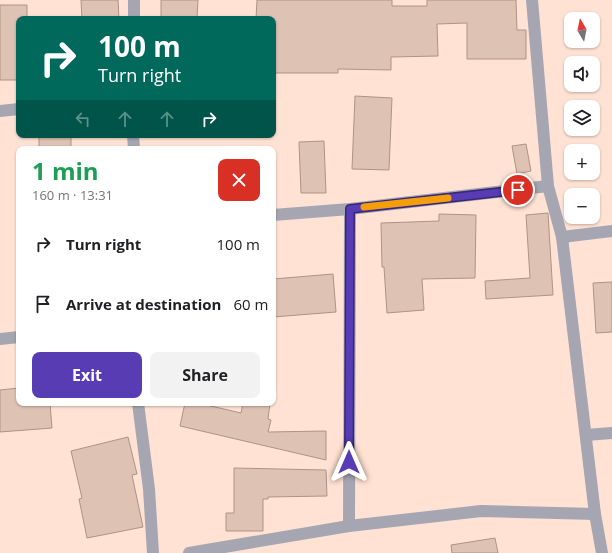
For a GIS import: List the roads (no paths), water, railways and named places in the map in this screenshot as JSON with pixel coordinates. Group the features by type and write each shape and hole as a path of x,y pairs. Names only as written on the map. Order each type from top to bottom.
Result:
{"street":[{"path":"134,0 134,16"},
{"path":"532,0 548,186 562,237 595,514 602,553"},
{"path":"0,111 16,109"},
{"path":"276,215 350,209 548,186"},
{"path":"349,526 350,209"},
{"path":"562,237 612,231"},
{"path":"0,338 16,337"},
{"path":"138,406 149,489 153,553"},
{"path":"586,435 612,433"},
{"path":"189,553 349,526 481,511 595,514"}]}
